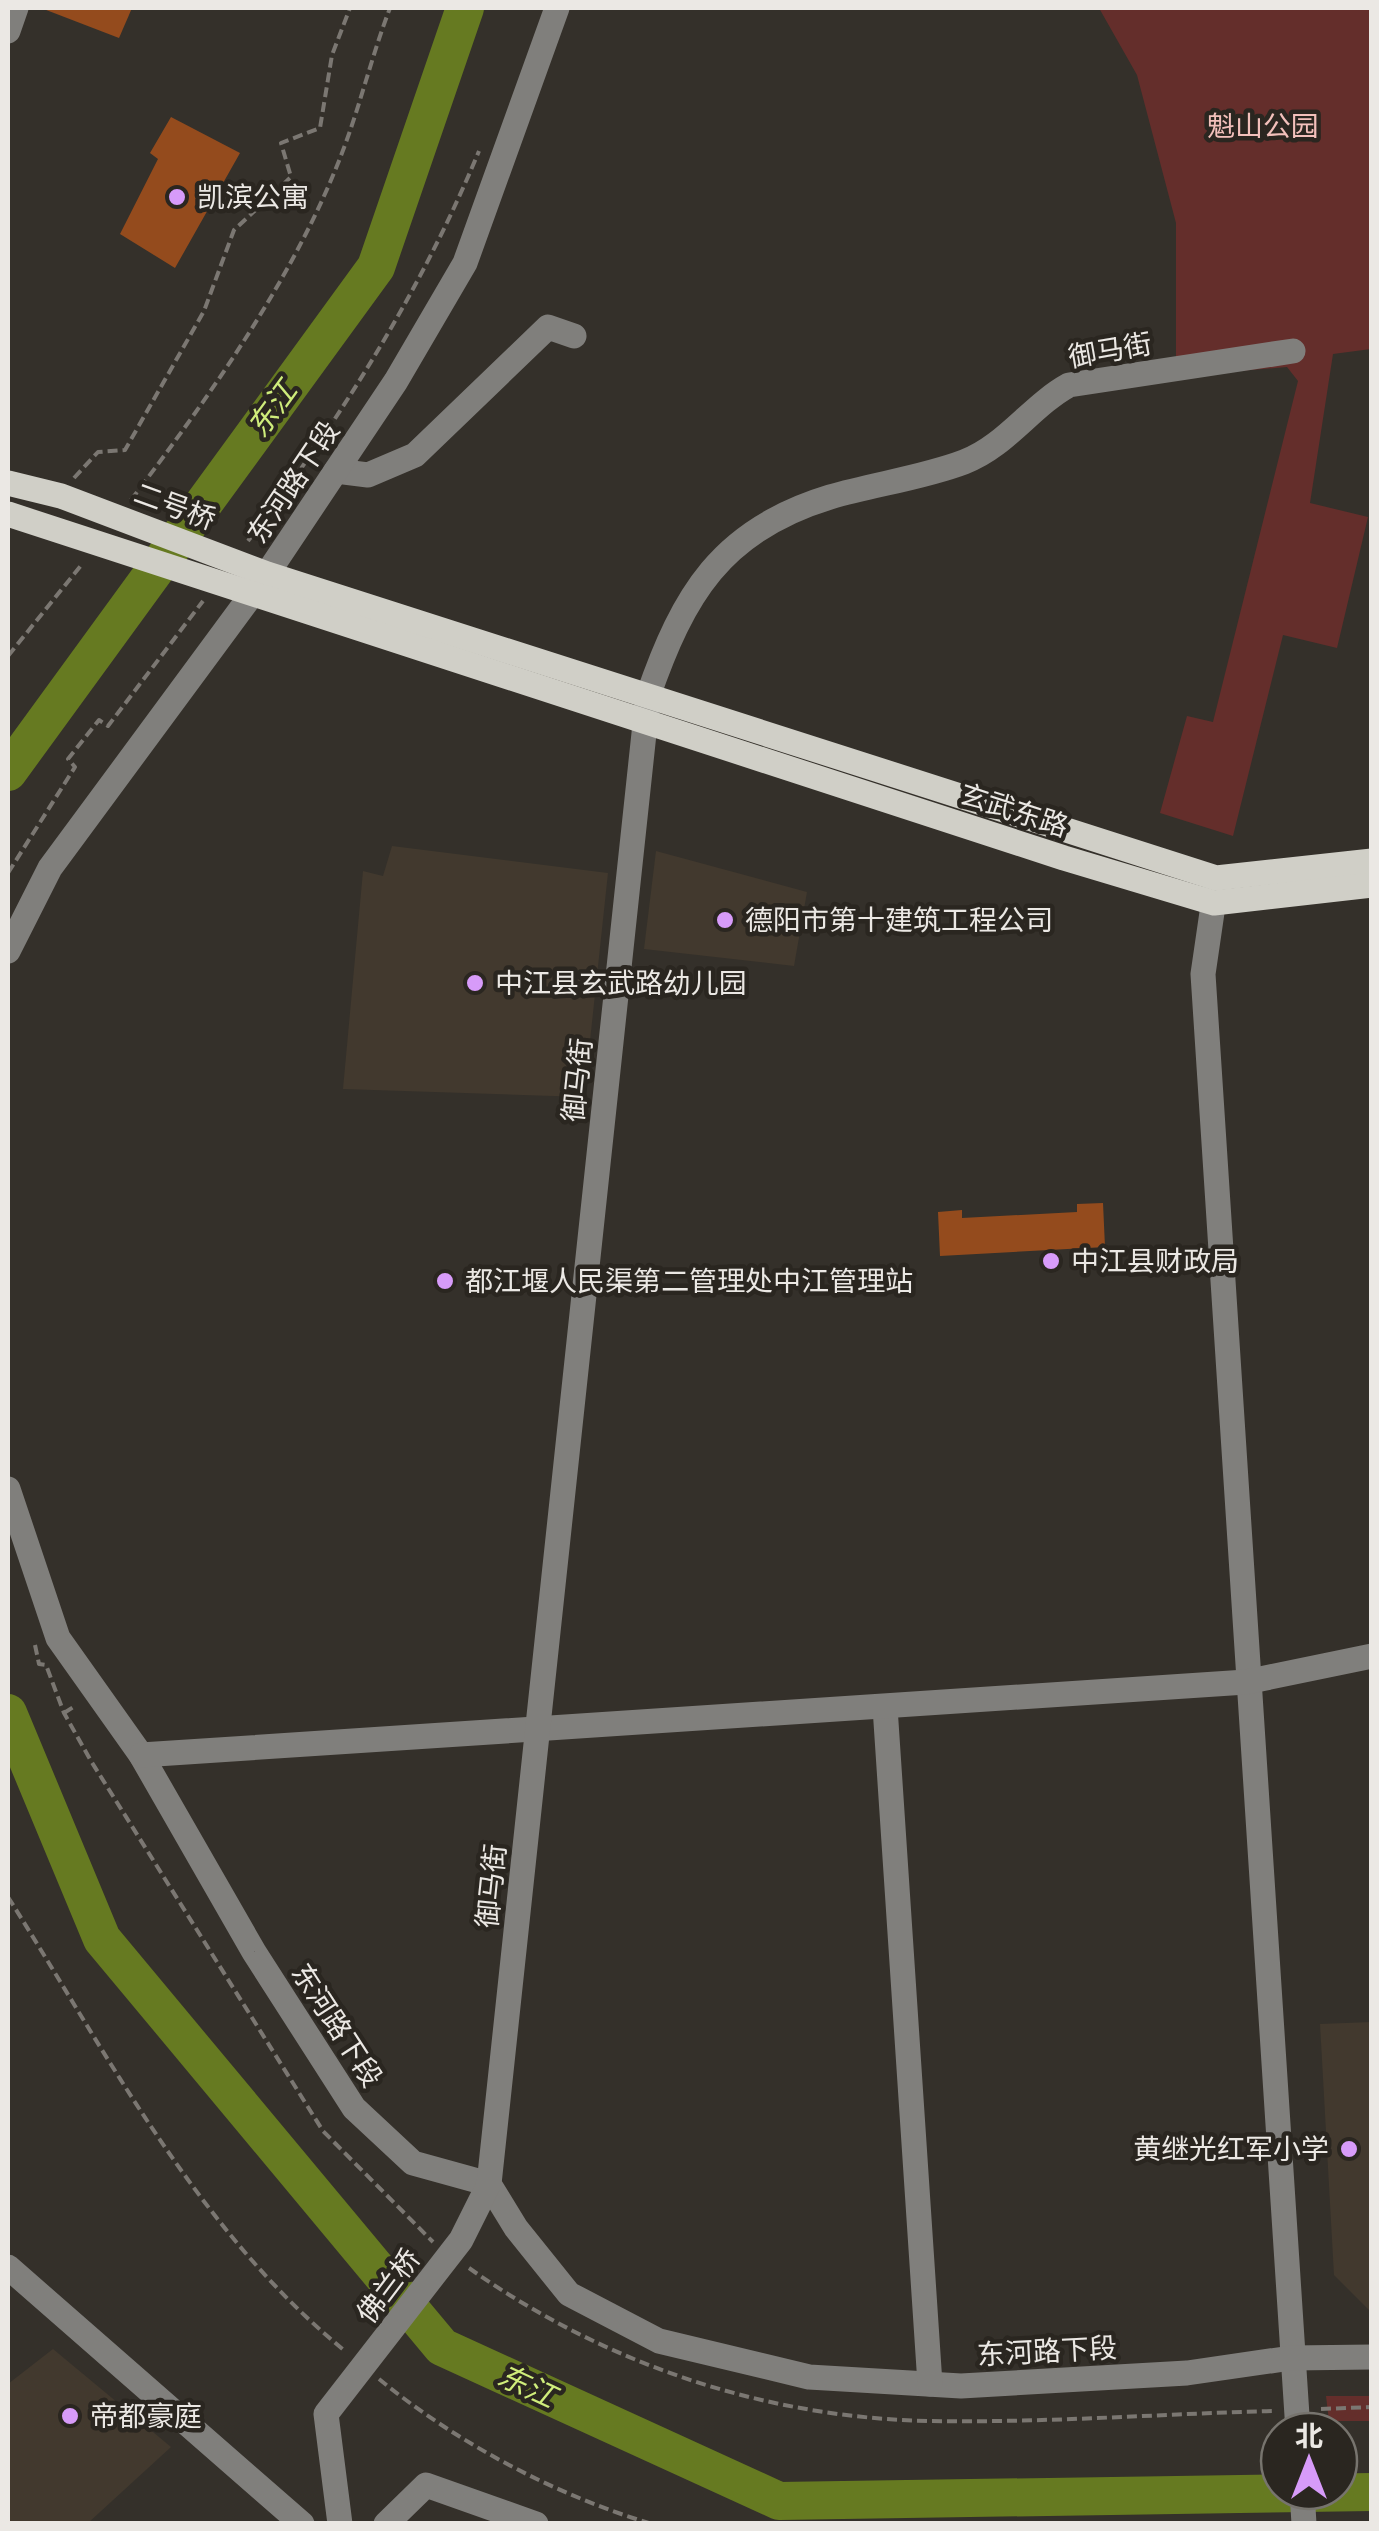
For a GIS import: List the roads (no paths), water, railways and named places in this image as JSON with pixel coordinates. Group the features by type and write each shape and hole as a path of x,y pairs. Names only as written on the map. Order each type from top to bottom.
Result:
{"main road":[{"name":"二号桥","path":"8,483 59,496 259,584"},
{"path":"8,514 259,584"},
{"name":"玄武东路","path":"259,584 1215,891 1372,885"},
{"name":"玄武东路","path":"1215,891 1372,861"}],"street":[{"path":"8,31 16,8"},
{"name":"东河路下段","path":"8,951 50,868 259,584 336,472 465,263 556,8"},
{"path":"336,472 368,474 415,455 548,327 574,336"},
{"name":"御马街","path":"456,2251 489,2184 647,708 672,629 699,582 760,526 826,498 966,461 1007,436 1046,397 1069,385 1293,351"},
{"path":"1215,891 1203,974 1246,1682 1295,2386 1292,2411"},
{"name":"东河路下段","path":"8,1489 58,1638 141,1754 254,1952 354,2108 413,2163 489,2184 516,2228 569,2294 659,2341 808,2377 930,2384 1187,2373 1291,2358 1372,2356"},
{"path":"141,1754 1246,1682 1368,1660"},
{"path":"885,1707 930,2384"},
{"name":"佛兰桥","path":"340,2524 326,2414 456,2251"},
{"path":"8,2266 302,2524"},
{"path":"386,2524 426,2485 536,2524"}],"waterway":[{"name":"东江","path":"8,772 376,267 465,8"},
{"name":"东江","path":"8,1713 102,1939 442,2347 779,2501 1372,2492"}],"place":[{"name":"凯滨公寓","path":"177,197"},
{"name":"德阳市第十建筑工程公司","path":"725,920"},
{"name":"中江县玄武路幼儿园","path":"475,983"},
{"name":"中江县财政局","path":"1051,1261"},
{"name":"都江堰人民渠第二管理处中江管理站","path":"445,1281"},
{"name":"黄继光红军小学","path":"1349,2149"},
{"name":"帝都豪庭","path":"70,2416"}],"park label":[{"name":"魁山公园","path":"1263,126"}]}
